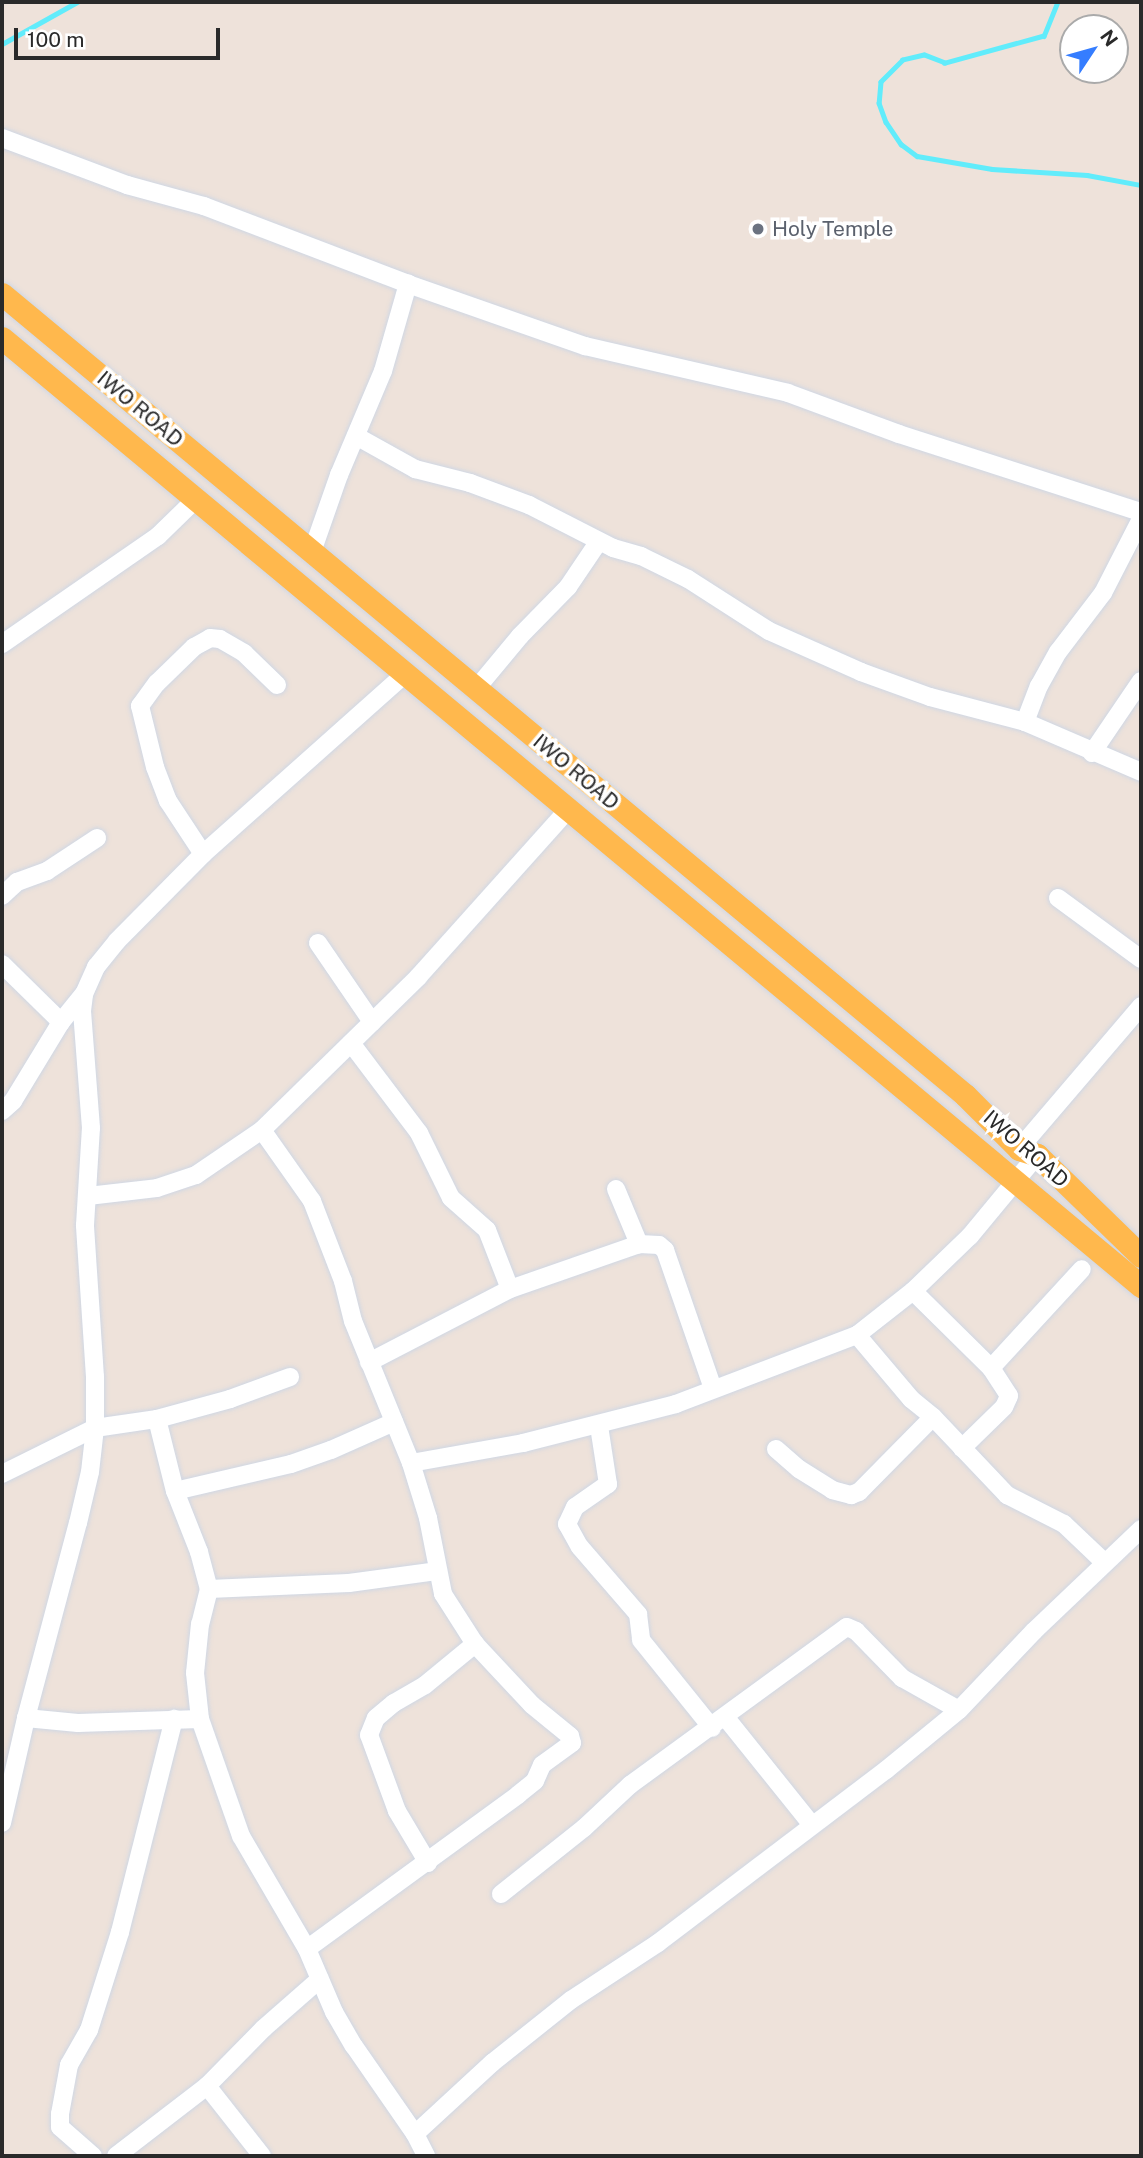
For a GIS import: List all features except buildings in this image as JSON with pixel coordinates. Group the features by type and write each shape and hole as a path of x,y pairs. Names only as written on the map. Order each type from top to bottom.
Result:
{"main road":[{"name":"IWO ROAD","path":"2,295 965,1095 1141,1256"},
{"name":"IWO ROAD","path":"2,338 1141,1286"}],"street":[{"path":"2,138 127,185 204,206 408,284 585,346 788,393 899,434 1141,512"},
{"path":"312,552 339,475 383,372 408,284"},
{"path":"356,436 415,469 470,483 529,505 599,541 641,556 688,579 769,631 861,673 930,697 1025,722 1141,772"},
{"path":"2,644 158,536 196,499"},
{"path":"1025,722 1039,686 1058,652 1103,593 1141,519"},
{"path":"476,689 520,636 568,587 599,541"},
{"path":"202,854 169,801 155,767 140,706 157,683 194,647 210,638 220,639 244,653 276,685"},
{"path":"2,1111 13,1101 61,1023 84,994 96,967 117,941 202,854 406,673"},
{"path":"1092,753 1141,681"},
{"path":"88,1196 157,1188 196,1175 262,1129 418,977 569,809"},
{"path":"2,897 16,882 47,871 97,838"},
{"path":"1058,898 1141,959"},
{"path":"318,943 372,1022"},
{"path":"2,964 61,1023"},
{"path":"2,1823 26,1718 78,1523 90,1472 95,1429 85,1225 91,1128 82,1011 84,994"},
{"path":"411,1463 598,1426 676,1404 829,1349 857,1335 913,1292 970,1236 1016,1180 1028,1152 1141,1006"},
{"path":"351,1043 419,1133 451,1198 487,1230 510,1289"},
{"path":"262,1129 312,1202 343,1281 353,1321 411,1463 428,1518 443,1594 475,1644 533,1705 570,1736 572,1743 542,1765 535,1781 527,1788 307,1950"},
{"path":"616,1189 639,1244"},
{"path":"369,1362 510,1289 639,1244 659,1244 665,1250 713,1389"},
{"path":"991,1368 1083,1269"},
{"path":"913,1292 991,1368 1007,1390 1009,1399 962,1448"},
{"path":"857,1335 911,1399 933,1417 1007,1494 1064,1524 1104,1562"},
{"path":"2,1474 95,1429 156,1419 230,1399 290,1377"},
{"path":"776,1449 799,1469 832,1490 851,1495 859,1492 933,1417"},
{"path":"156,1419 175,1491 199,1552 209,1589 200,1624 195,1673 200,1719 240,1836 307,1950 354,2046 415,2134 426,2156"},
{"path":"175,1491 290,1464 331,1450 394,1422"},
{"path":"598,1426 608,1484 575,1507 568,1516 567,1524 580,1548 638,1614 641,1640 812,1825"},
{"path":"415,2134 492,2063 571,2000 658,1943 959,1710 1104,1562 1141,1529"},
{"path":"209,1589 349,1583 438,1571"},
{"path":"501,1894 584,1828 630,1785 719,1723 847,1627 856,1631 902,1678 959,1710"},
{"path":"428,1863 397,1811 369,1735 376,1718 394,1703 425,1685 475,1644"},
{"path":"26,1718 79,1723 200,1719"},
{"path":"93,2156 60,2127 60,2114 69,2066 89,2031 120,1932 174,1719"},
{"path":"2,1760 18,1751"},
{"path":"116,2156 207,2086 264,2028 320,1979"},
{"path":"207,2086 262,2156"}],"waterway":[{"path":"2,44 77,2"},
{"path":"1058,2 1044,36 945,63 924,55 903,60 881,82 879,103 886,122 901,144 917,156 992,169 1087,175 1141,185"}],"place":[{"name":"Holy Temple","path":"758,229"}]}
